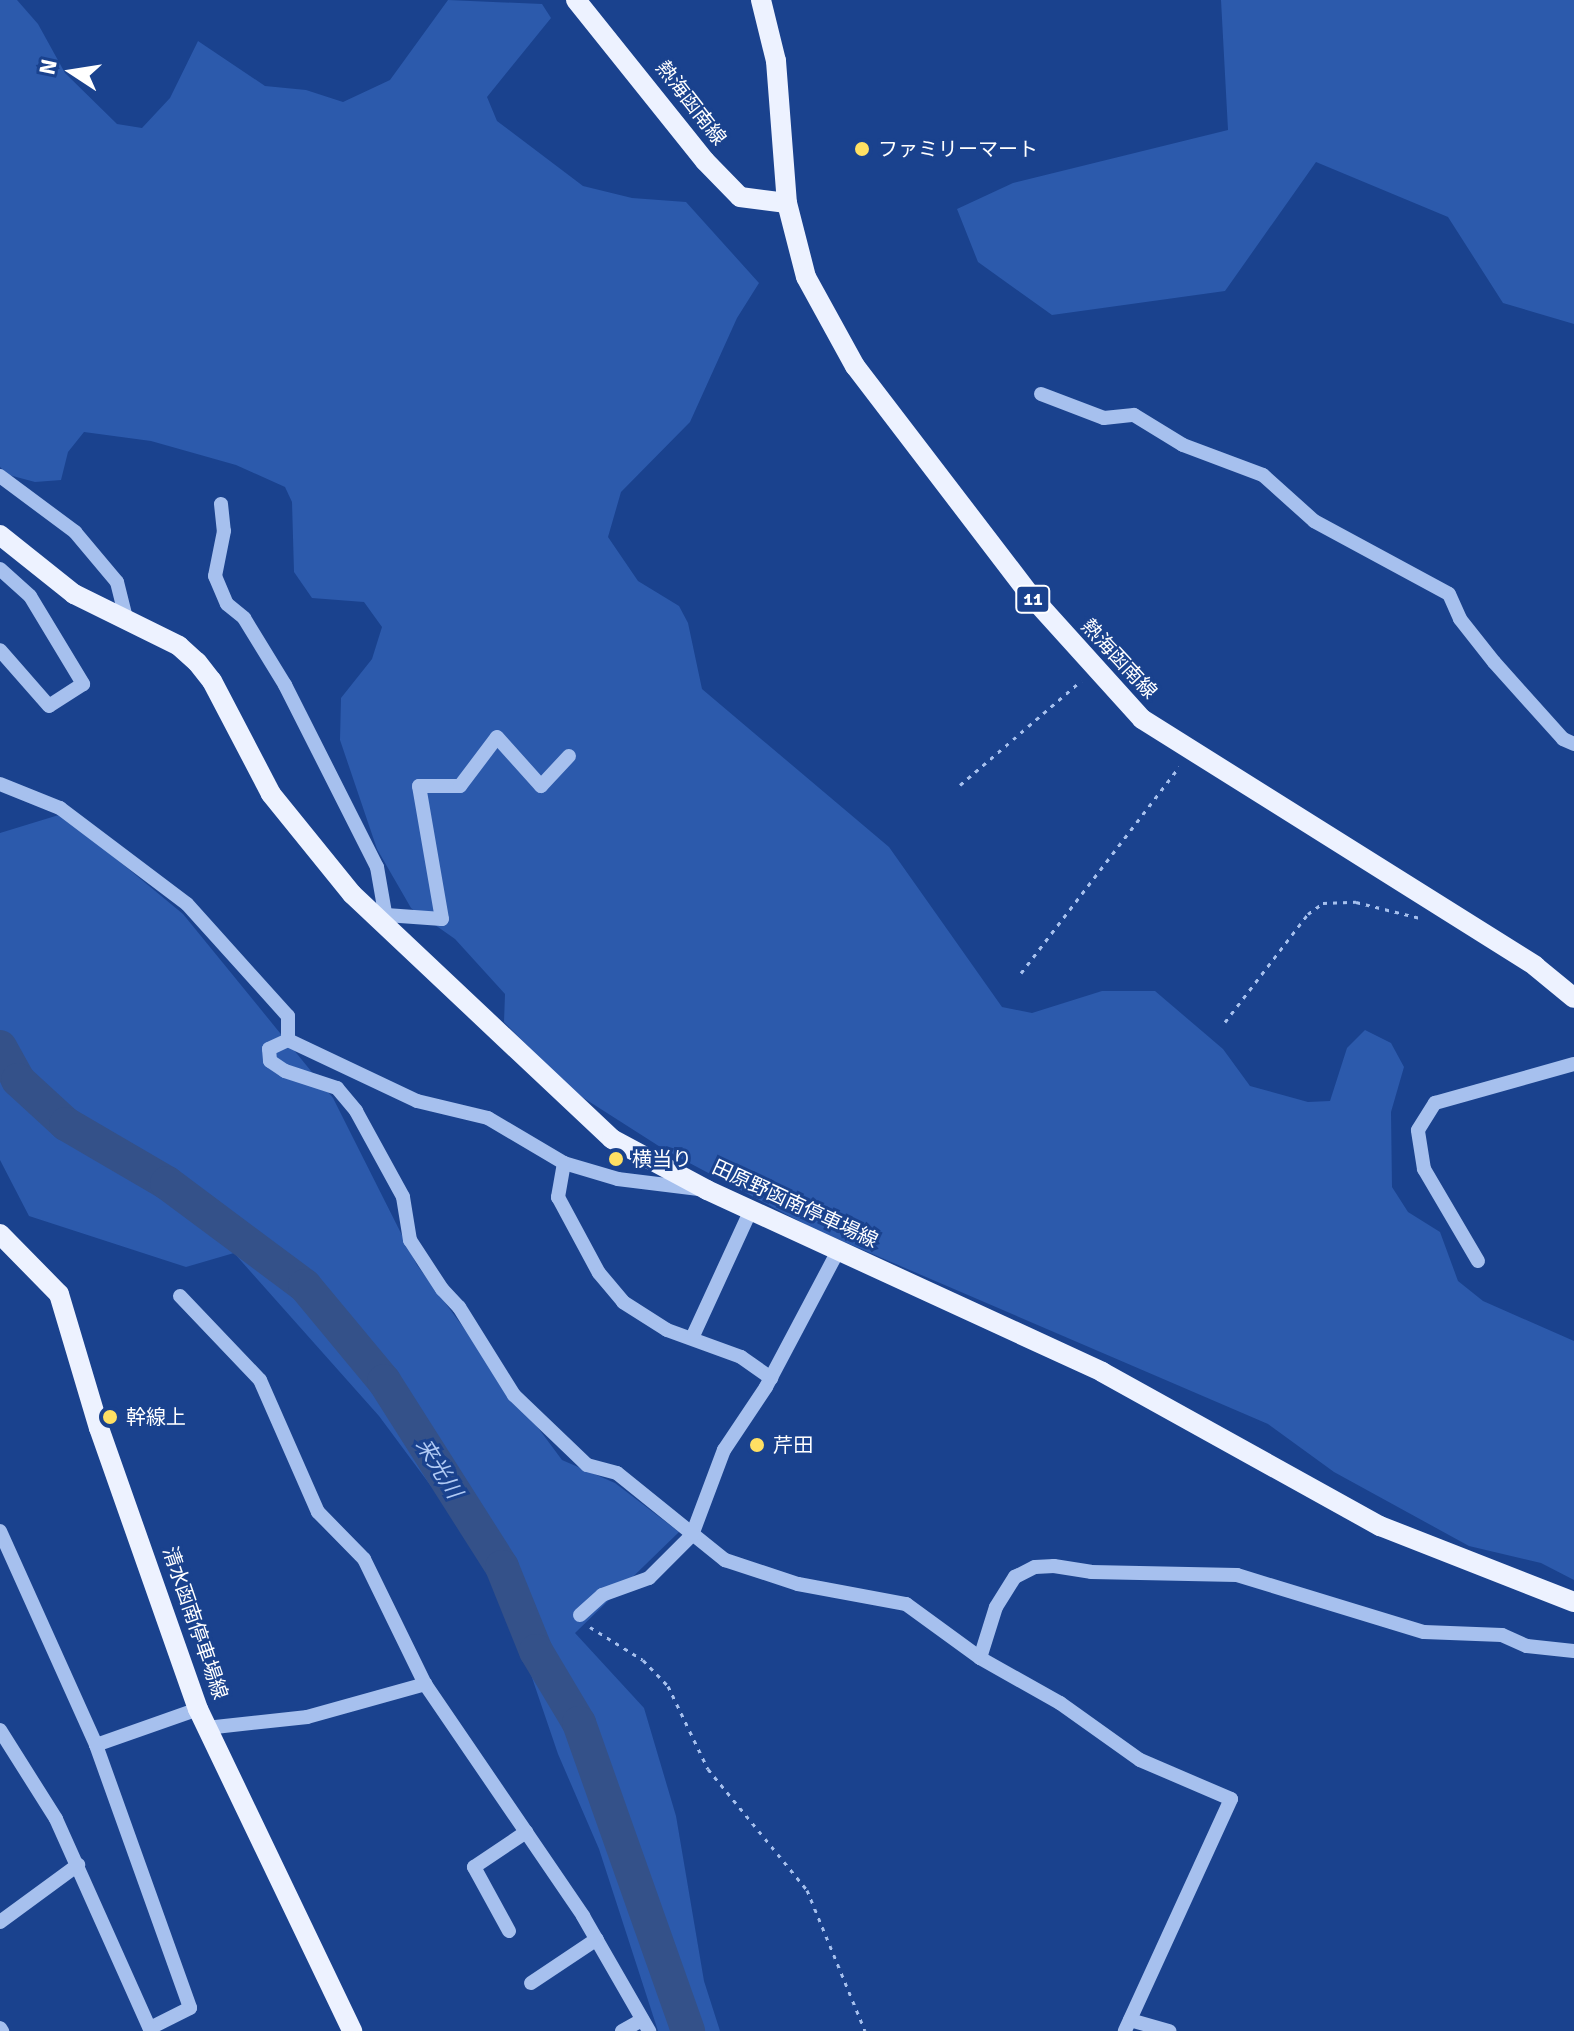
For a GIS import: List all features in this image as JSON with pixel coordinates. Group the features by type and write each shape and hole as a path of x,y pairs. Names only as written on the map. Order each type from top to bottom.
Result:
{"main road":[{"name":"熱海函南線","path":"576,0 705,161 740,197 787,203"},
{"name":"熱海函南線","path":"761,0 776,61 787,203 806,277 855,366 1094,670 1142,719 1535,966 1574,998"},
{"name":"田原野函南停車場線","path":"0,535 74,594 179,646 197,662 212,681 271,794 324,862 612,1139 707,1190 1102,1372 1380,1526 1574,1602"},
{"name":"清水函南停車場線","path":"0,1234 59,1294 73,1328 99,1428 202,1718 352,2031"}],"street":[{"path":"1041,394 1104,418 1134,415 1183,445 1263,475 1314,521 1449,594 1460,619 1494,662 1563,739 1574,744"},
{"path":"0,476 75,532 117,582 127,622"},
{"path":"221,504 224,531 215,576 227,604 244,618 285,685 331,774 377,867 387,923 442,919 419,786 460,786 497,737 541,786 569,756"},
{"path":"0,569 30,596 83,684 49,706 0,650"},
{"path":"0,784 60,808 187,904 288,1016 288,1040"},
{"path":"288,1040 417,1101 488,1118 564,1163 618,1179 707,1190"},
{"path":"288,1040 269,1049 270,1061 285,1071 337,1088 356,1111 403,1197 410,1240 514,1395 587,1465 617,1473 725,1560 748,1569 906,1604 980,1658 1073,1711 1140,1760 1231,1799 1127,2025 1169,2031"},
{"path":"1478,1261 1424,1169 1418,1130 1435,1103 1574,1064"},
{"path":"564,1163 558,1197 599,1273 632,1311 741,1357 771,1378"},
{"path":"692,1338 751,1210"},
{"path":"580,1615 602,1595 649,1578 692,1535 724,1450 771,1378 838,1251"},
{"path":"180,1296 260,1380 318,1512 364,1559 425,1684 597,1939 645,2025 622,2031"},
{"path":"0,1531 96,1745 190,2008 151,2030 78,1865 0,1730"},
{"path":"980,1658 996,1607 1015,1577 1035,1567 1054,1566 1091,1572 1237,1575 1424,1632 1502,1635 1527,1646 1574,1651"},
{"path":"96,1745 202,1718 307,1717 425,1684"},
{"path":"509,1931 474,1867 526,1832"},
{"path":"0,1922 78,1865"},
{"path":"531,1983 597,1939"}],"path":[{"path":"960,785 1094,670"},
{"path":"1021,973 1191,752"},
{"path":"1225,1022 1308,914 1323,903 1356,902 1417,921 1436,905"},
{"path":"580,1615 596,1634 643,1660 668,1686 708,1769 807,1890 865,2031"}],"shaded area":[{"path":"0,0 17,0 38,24 65,73 117,124 142,128 170,98 198,41 265,86 306,90 343,102 390,80 448,0 542,4 551,18 487,97 497,121 583,186 632,198 686,202 759,283 737,318 690,422 621,492 608,537 638,581 679,606 688,623 702,689 889,847 1002,1007 1032,1013 1102,991 1155,991 1223,1049 1250,1086 1308,1102 1330,1101 1347,1048 1365,1030 1391,1043 1404,1067 1391,1112 1392,1187 1408,1212 1440,1232 1458,1281 1483,1301 1574,1341 1574,1580 1541,1563 1469,1546 1334,1472 1268,1424 812,1228 665,1150 571,1090 504,1022 505,994 455,939 411,908 377,849 340,740 341,698 372,659 382,627 364,602 312,598 294,572 292,502 285,487 236,465 151,441 84,432 68,452 61,480 35,482 9,475 0,467"},
{"path":"1221,0 1574,0 1574,324 1503,303 1448,217 1316,162 1225,291 1052,315 978,262 957,209 1013,183 1228,130"},
{"path":"62,814 183,914 333,1098 417,1265 562,1460 615,1483 679,1532 575,1633 644,1708 676,1816 704,1981 720,2031 658,2031 599,1849 558,1754 497,1575 379,1416 234,1253 186,1267 29,1216 0,1160 0,833"}],"waterway":[{"name":"来光川","path":"0,1047 18,1080 66,1124 167,1183 305,1286 384,1381 502,1567 536,1651 579,1723 688,2031"}],"place":[{"name":"ファミリーマート","path":"862,149"},
{"name":"横当り","path":"616,1159"},
{"name":"幹線上","path":"110,1417"},
{"name":"芹田","path":"757,1445"}]}
